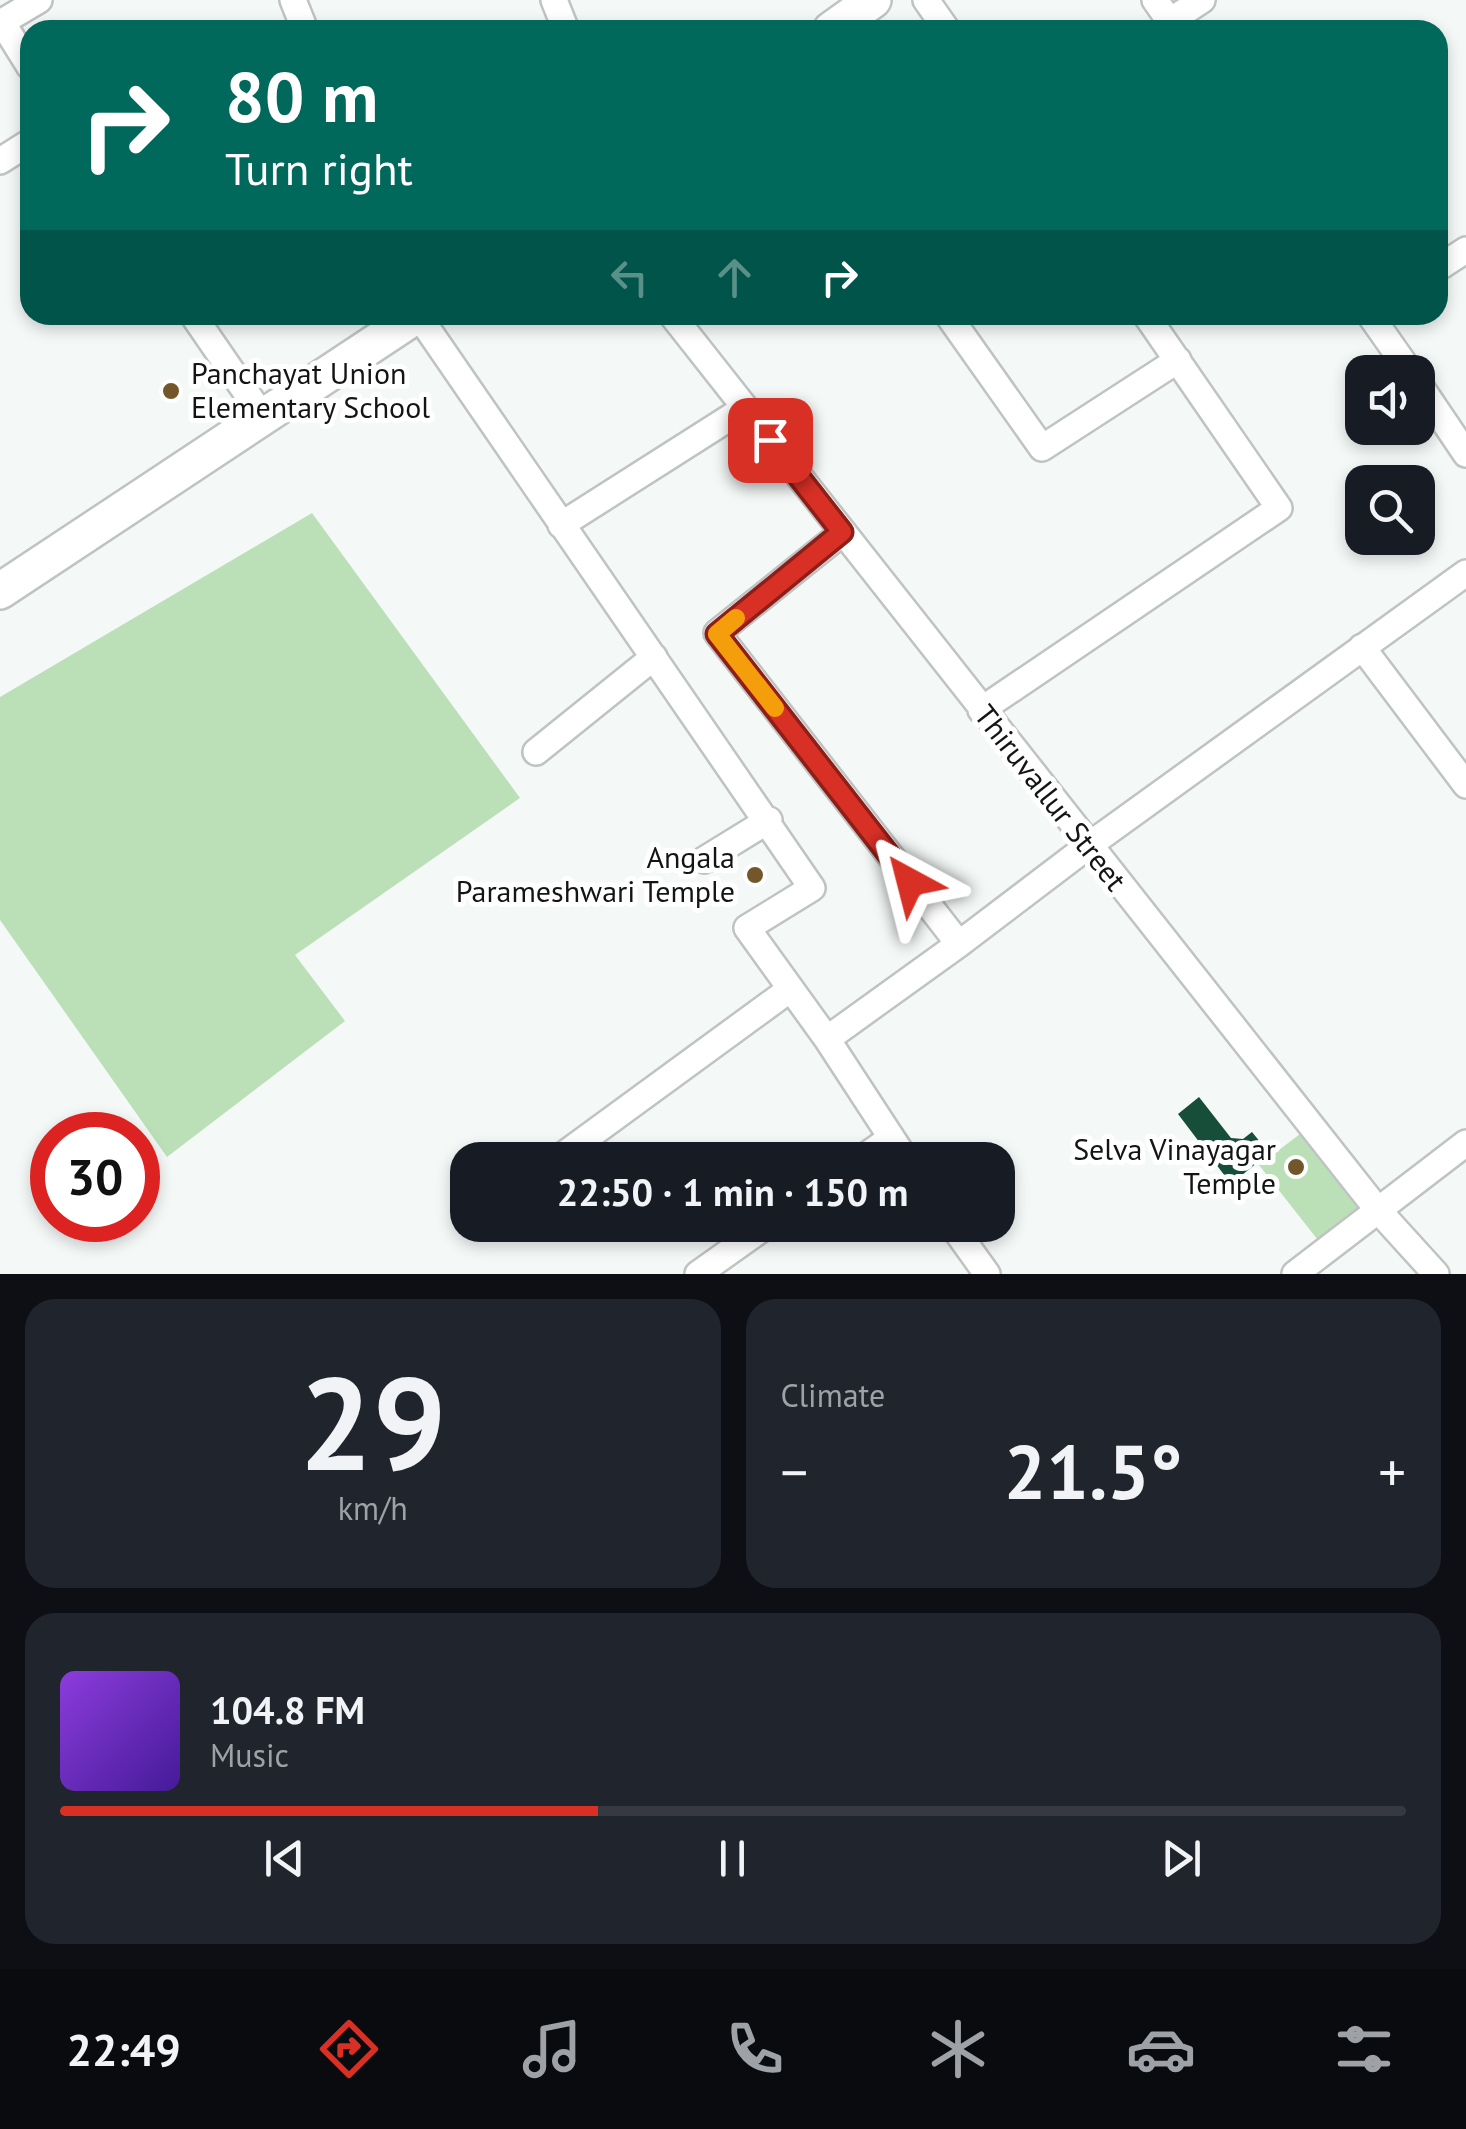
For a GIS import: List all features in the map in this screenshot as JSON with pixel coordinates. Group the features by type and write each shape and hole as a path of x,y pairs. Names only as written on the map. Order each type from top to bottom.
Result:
{"main road":[{"path":"834,17 873,0"},
{"path":"0,591 403,325"}],"street":[{"path":"20,52 1,22 39,0"},
{"path":"1167,17 1202,0"},
{"path":"200,325 263,417"},
{"path":"425,325 812,888 747,928 827,1039 894,1142"},
{"name":"Thiruvallur Street","path":"680,325 1376,1209 1436,1274"},
{"path":"955,325 1042,448 1178,360"},
{"path":"981,710 1279,508 1153,325"},
{"path":"1377,325 1398,355"},
{"path":"561,526 745,408"},
{"path":"1435,408 1466,454"},
{"path":"842,532 717,634 959,944"},
{"path":"827,1039 1466,572"},
{"path":"1362,646 1466,785"},
{"path":"536,752 654,657"},
{"path":"704,860 768,820"},
{"path":"581,1142 789,990"},
{"path":"885,1142 891,1138"},
{"path":"1295,1274 1466,1143"},
{"path":"698,1274 744,1242"},
{"path":"963,1242 983,1273"}],"green space":[{"path":"312,513 520,798 295,955 345,1021 167,1157 160,1147 160,1112 135,1112 0,920 0,697"},
{"path":"1304,1131 1366,1208 1321,1244 1259,1165"}],"building":[{"path":"1199,1097 1231,1138 1243,1139 1252,1132 1269,1153 1231,1184 1178,1114"}],"slow traffic":[{"path":"736,618 717,634 775,708"}],"place":[{"name":"Panchayat Union Elementary School","path":"171,391"},
{"name":"Angala Parameshwari Temple","path":"755,875"},
{"name":"Selva Vinayagar Temple","path":"1296,1167"}],"route":[{"path":"770,440 842,532 717,634 910,882"}]}
